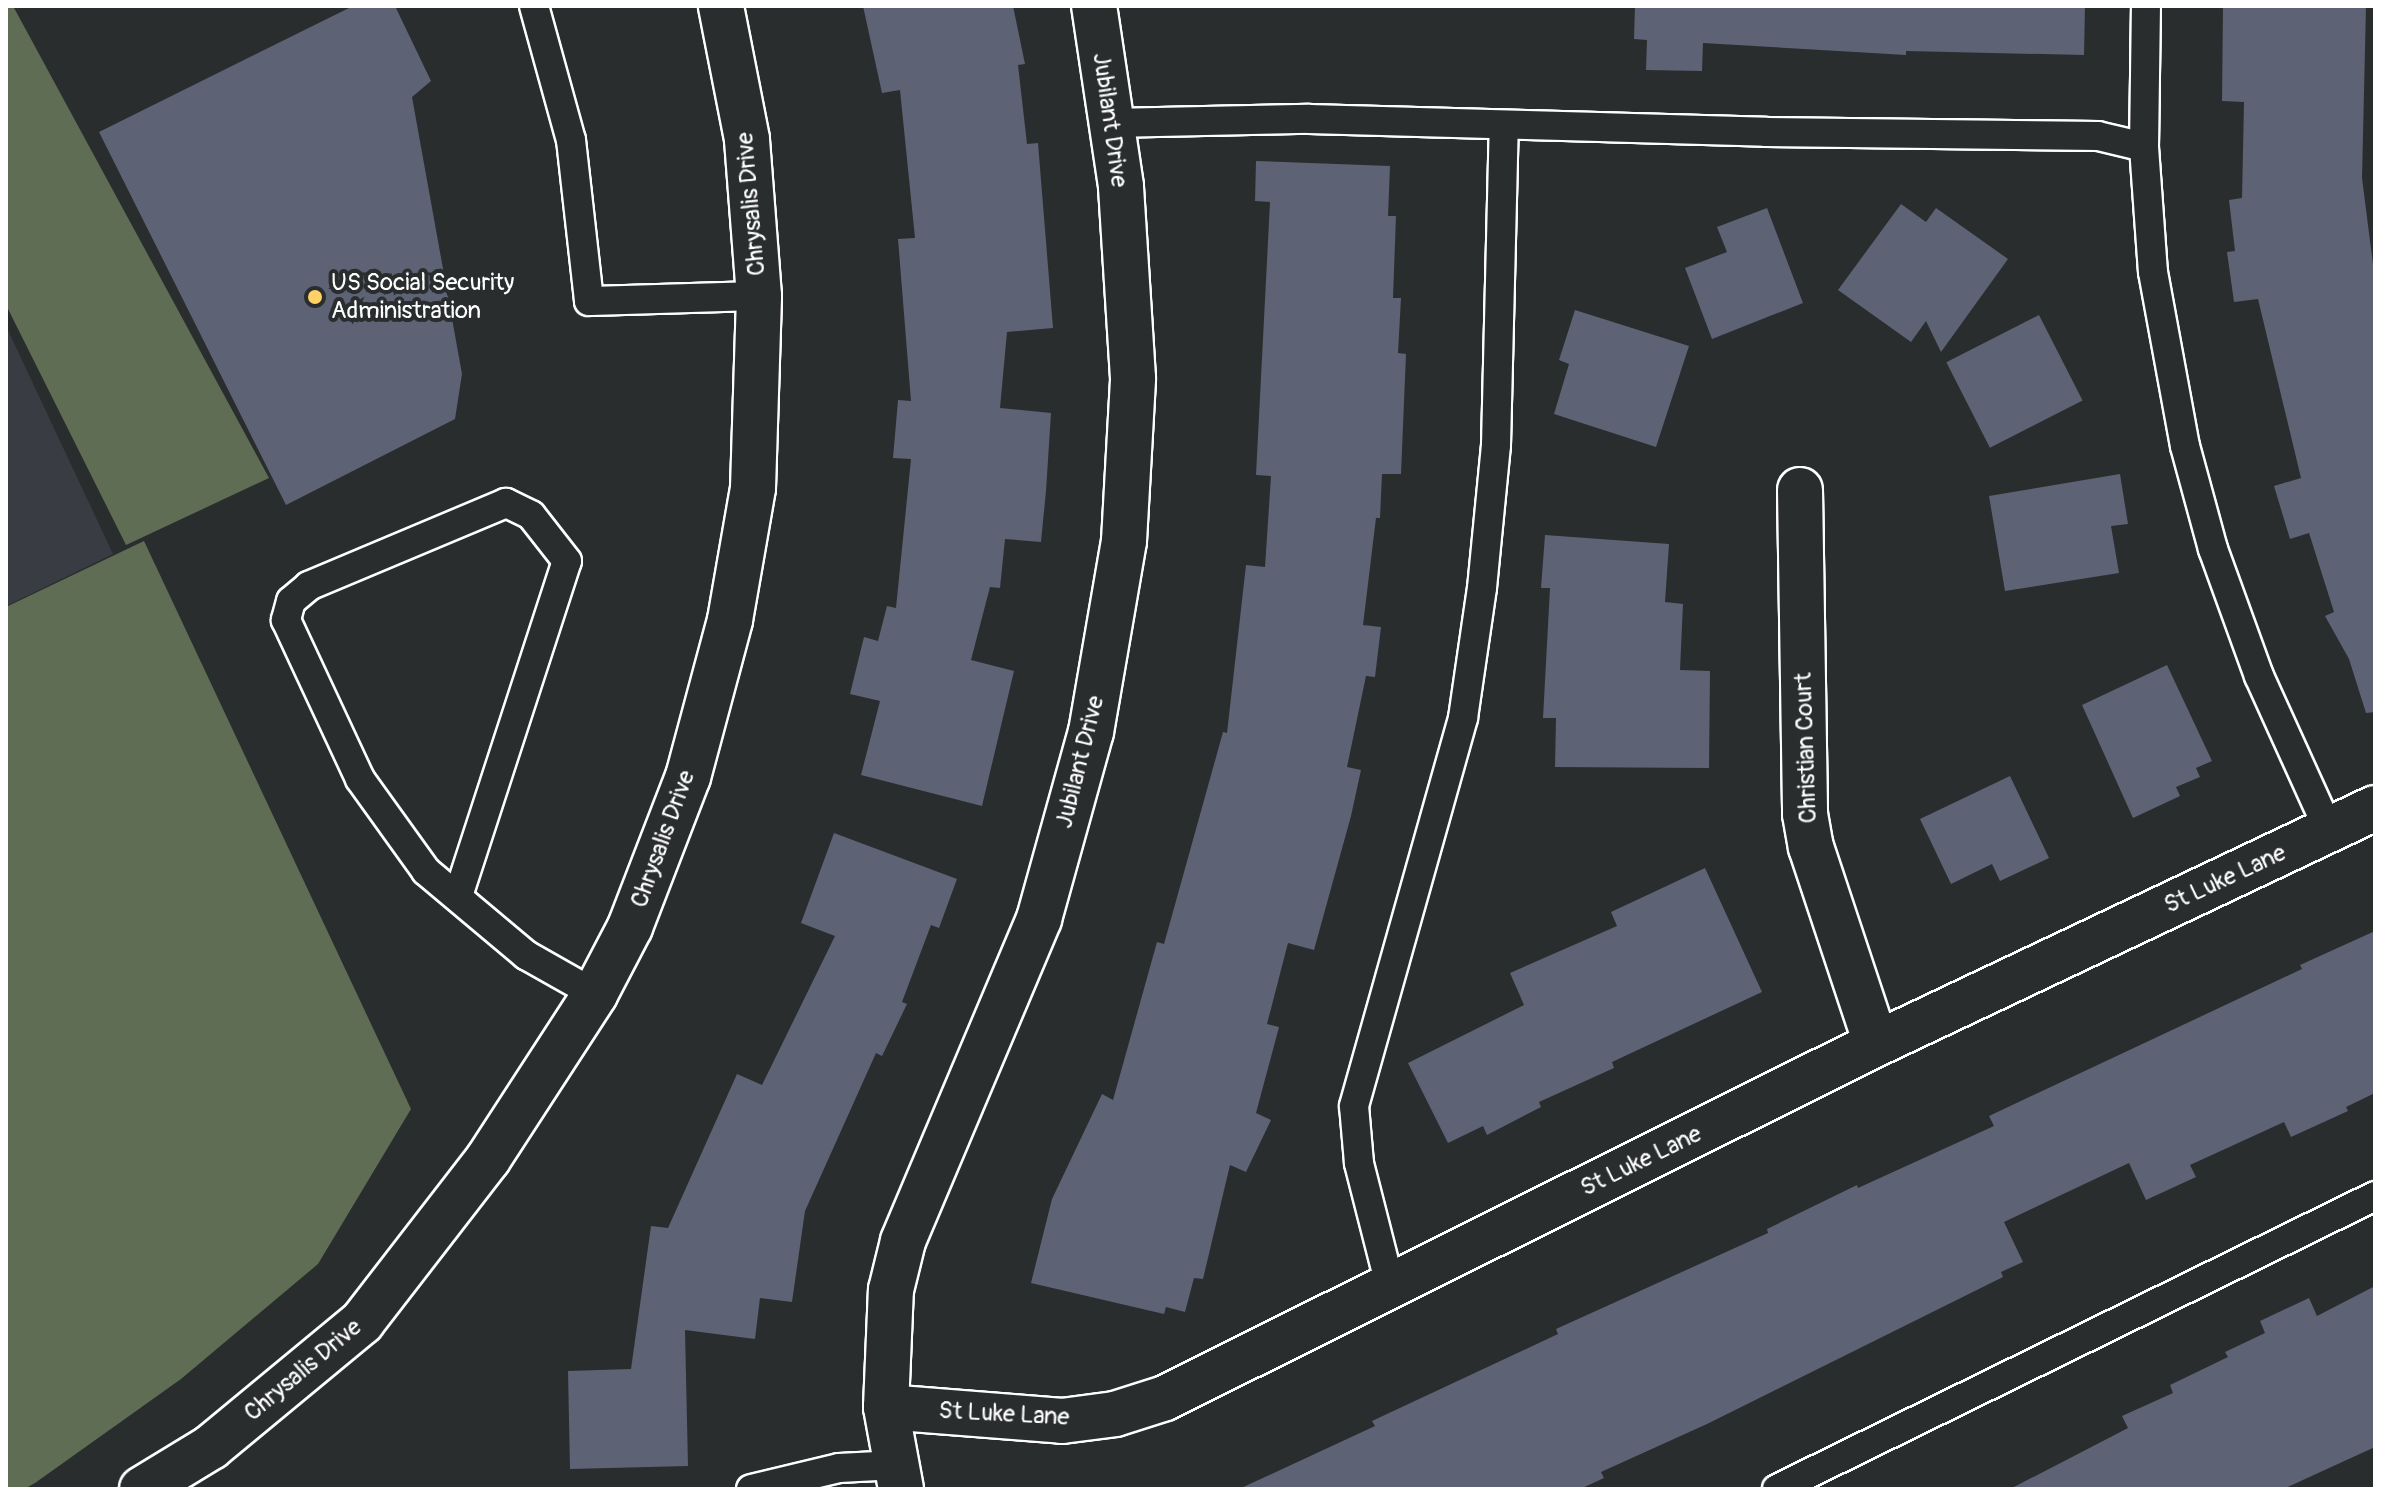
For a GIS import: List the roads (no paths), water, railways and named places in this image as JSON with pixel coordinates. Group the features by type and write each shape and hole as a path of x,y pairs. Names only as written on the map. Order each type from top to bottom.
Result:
{"street":[{"name":"Chrysalis Drive","path":"142,1489 211,1447 362,1322 488,1159 595,994 630,927 688,777 730,620 753,488 759,296 747,139 721,6"},
{"name":"Jubilant Drive","path":"899,1477 886,1407 891,1290 903,1241 1039,919 1094,717 1124,541 1133,378 1121,186 1094,6"},
{"name":"Christian Court","path":"1800,490 1805,814 1811,847 1876,1044"},
{"name":"St Luke Lane","path":"886,1407 1062,1421 1115,1414 1165,1398 1876,1044 2375,808"}],"lane":[{"path":"534,6 571,140 589,301 759,296"},
{"path":"2146,6 2144,147 2153,272 2185,446 2213,549 2259,676 2329,830"},
{"path":"1111,123 1309,119 1504,126 2098,136 2144,147"},
{"path":"1390,1285 1359,1163 1354,1106 1463,718 1482,588 1496,445 1504,126"},
{"path":"458,896 567,561 531,515 506,503 309,586 291,601 286,620 360,779 426,871 535,961 595,994"},
{"path":"1777,1489 2375,1196"},
{"path":"751,1489 839,1468 899,1477"}],"place":[{"name":"US Social Security Administration","path":"315,297"}]}
